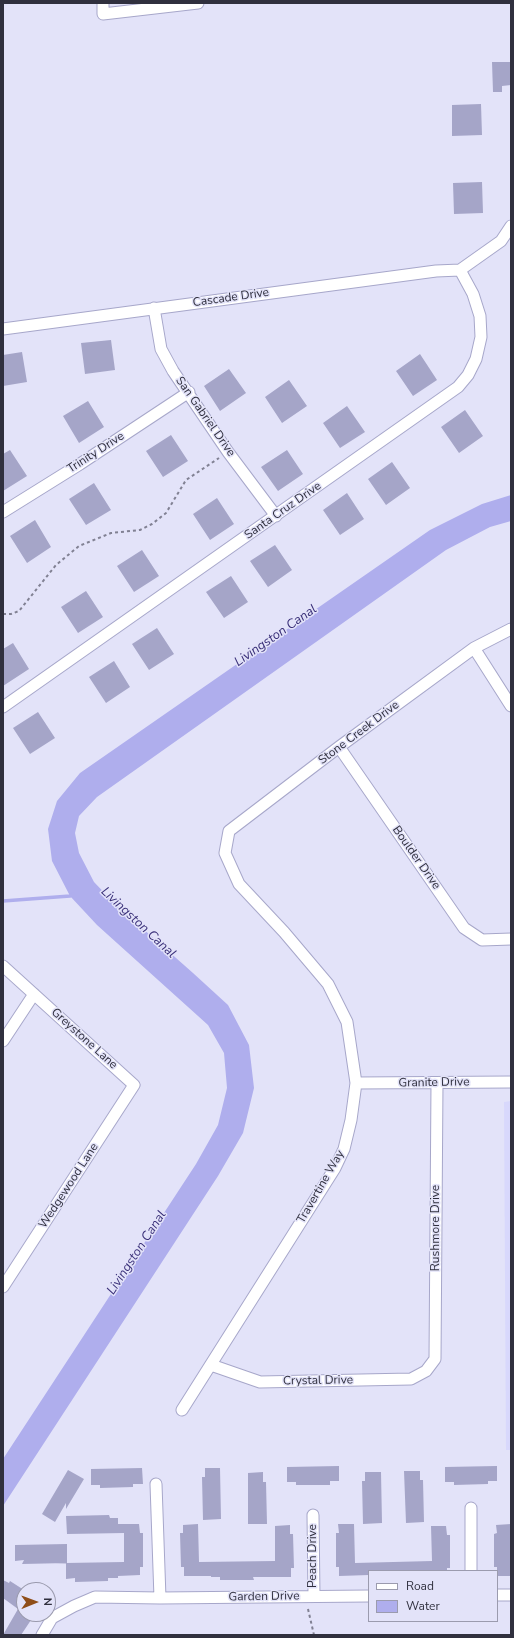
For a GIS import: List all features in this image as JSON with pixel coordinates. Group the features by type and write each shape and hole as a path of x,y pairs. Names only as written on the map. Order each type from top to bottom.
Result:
{"street":[{"path":"103,9 198,3"},
{"path":"460,270 501,241 511,226"},
{"name":"Cascade Drive","path":"3,329 436,271 460,270"},
{"name":"Santa Cruz Drive","path":"3,707 458,387 468,375 476,359 481,337 480,316 473,294 460,270"},
{"name":"San Gabriel Drive","path":"154,308 161,349 172,371 189,392 228,452 276,516"},
{"name":"Trinity Drive","path":"3,512 80,464 189,392"},
{"name":"Stone Creek Drive","path":"225,853 229,831 339,747 474,648 511,629"},
{"path":"474,648 511,706"},
{"name":"Boulder Drive","path":"339,747 464,928 482,940 511,939"},
{"name":"Travertine Way","path":"182,1410 335,1168 344,1149 351,1120 356,1084 347,1022 328,984 284,932 239,884 225,853"},
{"name":"Greystone Lane","path":"3,966 134,1085"},
{"path":"3,1041 34,994"},
{"name":"Granite Drive","path":"356,1084 511,1082"},
{"name":"Rushmore Drive","path":"426,1371 435,1359 437,1083"},
{"name":"Wedgewood Lane","path":"3,1287 134,1085"},
{"name":"Crystal Drive","path":"211,1365 260,1382 411,1379 426,1371"},
{"path":"156,1484 160,1598"},
{"path":"471,1508 471,1570"},
{"name":"Peach Drive","path":"313,1515 314,1596"},
{"path":"498,1595 511,1595"},
{"name":"Garden Drive","path":"42,1635 52,1618 95,1596 160,1598 368,1596"}],"path":[{"path":"3,614 11,614 19,611 56,565 79,546 111,533 140,530 152,524 166,513 186,480 228,452"},
{"path":"308,1609 314,1635"}],"shaded area":[{"path":"511,1101 511,1450 506,1450 504,1102"}],"water":[{"path":"511,495 511,521 490,527 446,550 97,797 79,816 75,833 79,853 94,882 116,905 228,1005 249,1045 254,1088 243,1133 218,1176 3,1506 3,1459 196,1164 218,1125 227,1088 224,1053 208,1025 97,925 70,896 52,861 48,829 57,801 80,773 430,530 482,504"}],"building":[{"path":"492,62 511,62 511,85 502,86 502,92 493,92"},
{"path":"481,104 482,135 452,136 452,105"},
{"path":"482,182 483,213 454,214 453,183"},
{"path":"111,340 115,370 85,374 81,343"},
{"path":"22,352 27,382 3,386 3,355"},
{"path":"420,354 437,380 413,396 396,371"},
{"path":"229,369 246,393 220,411 204,386"},
{"path":"289,380 307,406 282,423 265,397"},
{"path":"88,401 104,427 79,443 63,416"},
{"path":"347,406 365,432 340,448 323,423"},
{"path":"465,410 483,436 459,453 441,427"},
{"path":"171,435 188,461 163,477 146,451"},
{"path":"10,450 27,476 3,491 3,454"},
{"path":"287,450 303,474 278,491 261,467"},
{"path":"392,462 410,488 386,505 368,479"},
{"path":"94,483 111,510 86,525 69,499"},
{"path":"347,493 364,519 340,535 323,510"},
{"path":"217,498 234,524 210,540 193,514"},
{"path":"35,520 51,547 27,563 10,536"},
{"path":"275,545 292,570 268,587 250,561"},
{"path":"142,550 159,576 134,592 117,566"},
{"path":"231,576 248,602 224,618 206,592"},
{"path":"86,591 103,617 78,633 61,607"},
{"path":"157,628 174,654 149,670 132,644"},
{"path":"13,643 29,669 3,686 3,649"},
{"path":"114,661 130,687 106,703 89,677"},
{"path":"38,712 55,738 30,754 13,728"},
{"path":"339,1466 339,1481 330,1481 330,1485 296,1485 296,1482 287,1482 287,1467"},
{"path":"497,1466 497,1481 488,1481 488,1484 454,1485 454,1482 445,1482 445,1467"},
{"path":"142,1468 143,1484 133,1484 133,1487 100,1488 100,1485 91,1485 91,1469"},
{"path":"205,1468 220,1468 221,1519 203,1520 202,1477 205,1477"},
{"path":"68,1470 84,1479 66,1509 66,1503 55,1522 42,1514"},
{"path":"404,1471 420,1471 420,1480 423,1480 424,1522 406,1523"},
{"path":"263,1472 263,1482 266,1482 267,1524 248,1524 248,1473"},
{"path":"365,1472 381,1472 382,1523 363,1524 362,1481 365,1481"},
{"path":"109,1515 110,1518 118,1518 118,1524 139,1524 140,1533 143,1533 143,1567 140,1567 140,1575 118,1576 118,1578 108,1578 108,1581 75,1582 75,1578 66,1579 66,1563 124,1562 124,1533 67,1534 66,1516"},
{"path":"198,1524 199,1562 275,1561 275,1526 290,1525 290,1534 293,1534 294,1568 291,1568 291,1577 253,1577 254,1580 220,1580 220,1577 211,1576 184,1576 184,1567 181,1567 180,1533 183,1533 183,1525"},
{"path":"338,1524 354,1524 355,1563 432,1561 431,1526 446,1526 447,1535 450,1535 450,1568 447,1568 447,1570 368,1570 368,1575 339,1576 339,1567 336,1567 336,1533 339,1533"},
{"path":"511,1524 511,1576 498,1576 497,1567 494,1567 494,1534 497,1533 496,1525"},
{"path":"67,1544 67,1563 22,1564 24,1560 15,1561 15,1545"},
{"path":"3,1580 9,1583 10,1581 16,1585 16,1608 3,1598"},
{"path":"16,1612 16,1622 30,1622 21,1635 3,1635"}],"waterway":[{"path":"3,901 70,896 73,894"}],"water label":[{"name":"Livingston Canal","path":"276,636"},
{"name":"Livingston Canal","path":"138,923"},
{"name":"Livingston Canal","path":"137,1253"}]}
